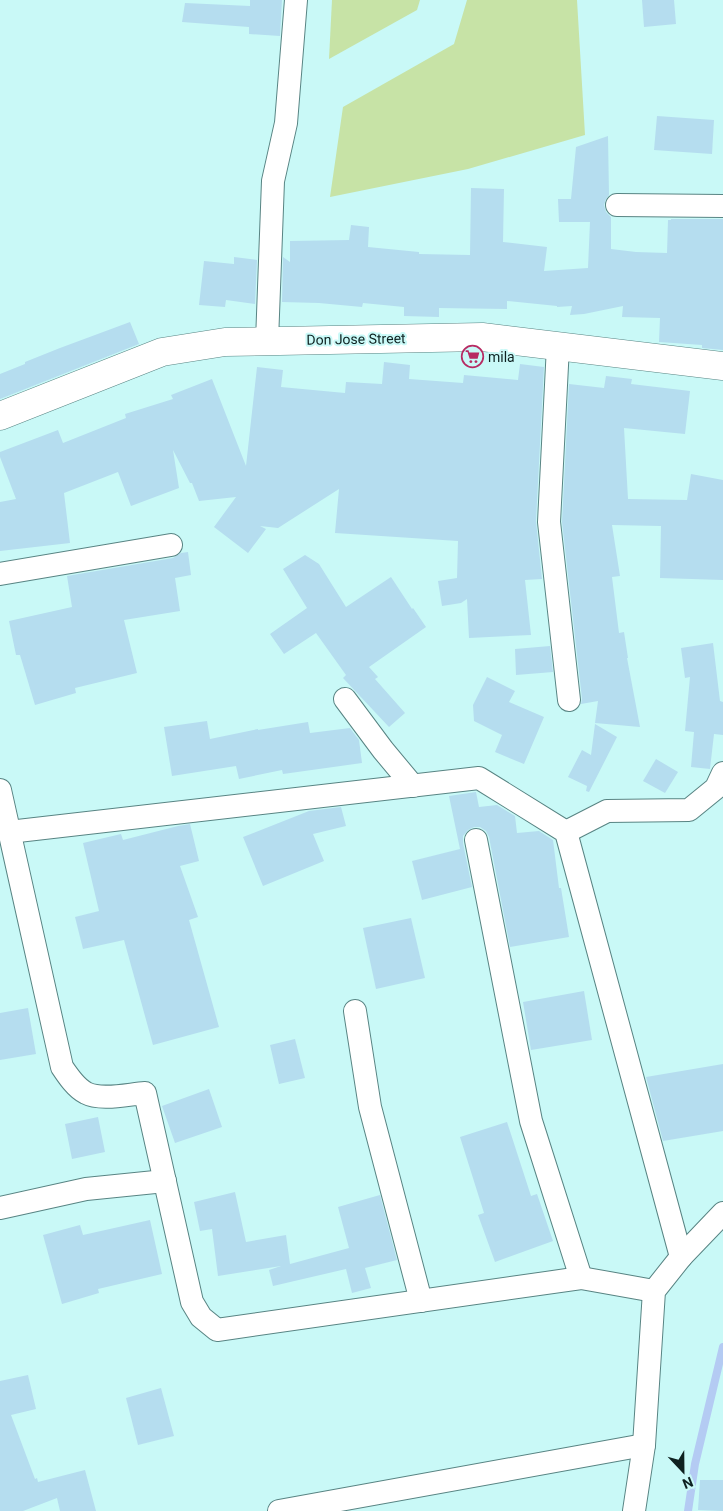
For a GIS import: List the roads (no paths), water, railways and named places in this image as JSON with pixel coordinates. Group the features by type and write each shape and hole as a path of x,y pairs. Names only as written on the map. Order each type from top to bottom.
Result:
{"street":[{"path":"267,341 274,181 286,123 296,0"},
{"path":"617,205 723,206"},
{"name":"Don Jose Street","path":"0,416 162,352 225,342 482,337 723,366"},
{"path":"558,346 549,522 569,700"},
{"path":"0,574 171,545"},
{"path":"345,699 413,786"},
{"path":"566,832 607,811 689,810 716,788 723,773"},
{"path":"9,832 479,778 566,832 681,1257"},
{"path":"0,790 62,1067 70,1079 86,1093 102,1097 145,1092 192,1302 200,1318 217,1330 581,1278 654,1291"},
{"path":"476,840 531,1121 581,1278"},
{"path":"355,1011 370,1107 421,1301"},
{"path":"0,1208 86,1189 165,1182"},
{"path":"634,1511 644,1444 654,1291 681,1257 723,1213"},
{"path":"279,1511 644,1444"}],"waterway":[{"path":"688,1511 695,1464 723,1347"}],"place":[{"name":"mila","path":"472,357"}]}
